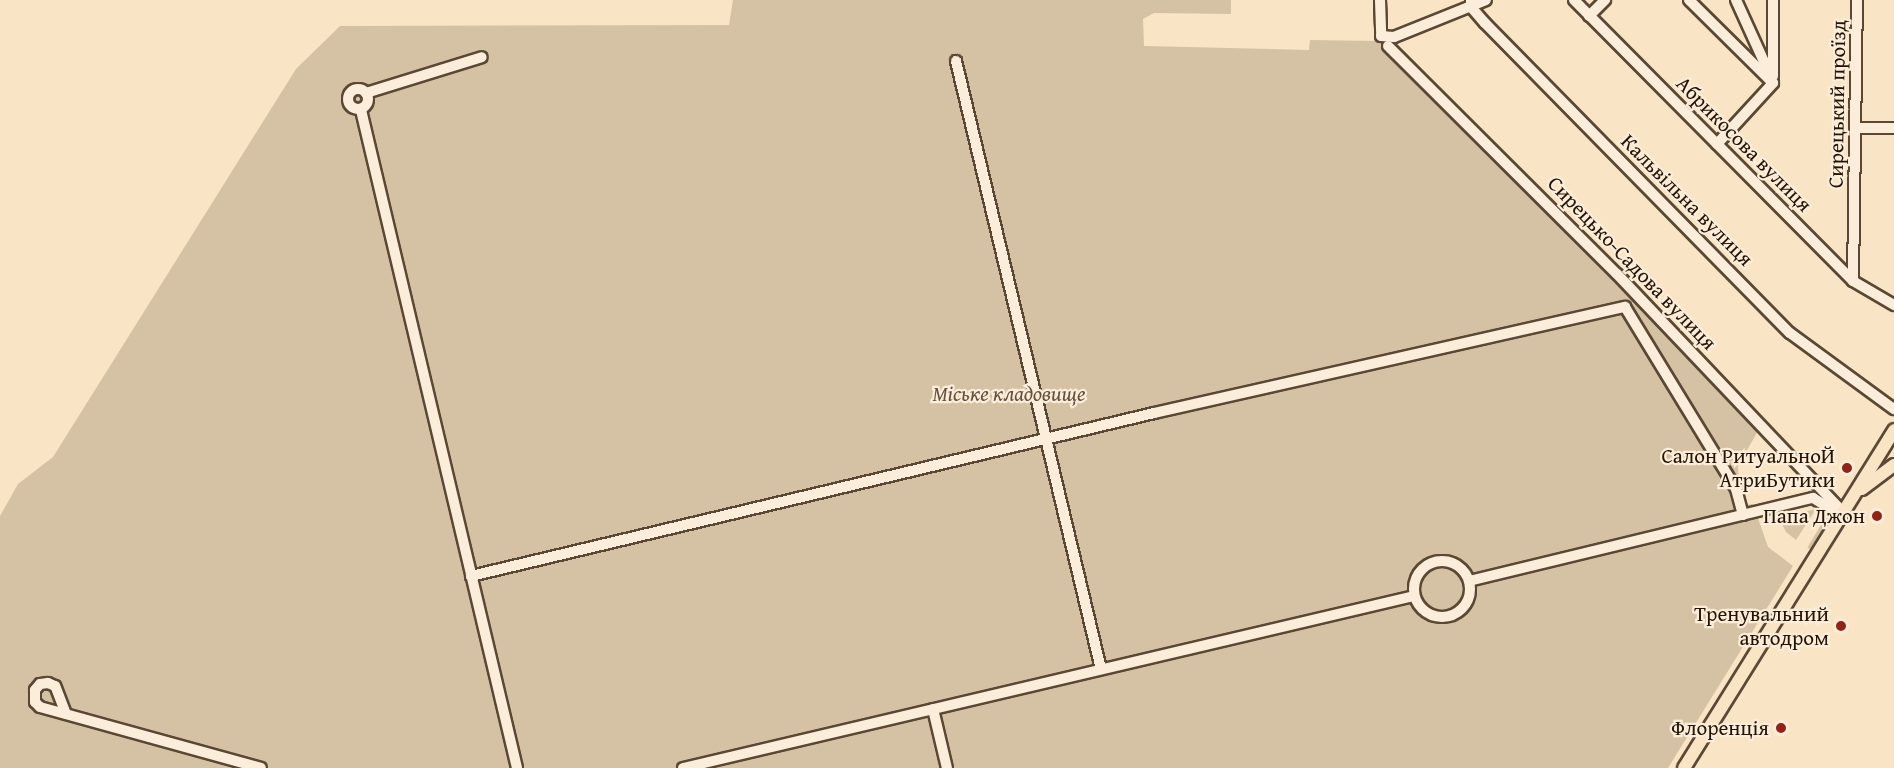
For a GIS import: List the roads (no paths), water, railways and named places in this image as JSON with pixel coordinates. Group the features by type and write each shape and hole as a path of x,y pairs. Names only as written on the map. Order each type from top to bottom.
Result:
{"main road":[{"path":"1684,768 1894,430"},
{"path":"1852,497 1875,476 1894,465"}],"street":[{"path":"1380,0 1381,36 1394,37 1471,3 1485,0"},
{"name":"Абрикосова вулиця","path":"1574,0 1853,281 1894,305"},
{"path":"1589,16 1605,0"},
{"path":"1689,0 1773,83"},
{"path":"1736,0 1773,83"},
{"path":"1717,144 1773,83 1773,0"},
{"name":"Сирецький проїзд","path":"1853,281 1857,0"},
{"name":"Кальвільна вулиця","path":"1471,3 1790,333 1894,409"},
{"name":"Сирецько-Садова вулиця","path":"1388,46 1617,274 1842,513"},
{"path":"361,110 351,107 348,101 349,94 357,89 366,93 482,57"},
{"path":"956,61 1101,669"},
{"path":"361,110 368,103 366,93"},
{"path":"361,110 517,768"},
{"path":"1856,128 1894,128"},
{"path":"471,576 1045,439 1625,307 1736,489 1743,515"},
{"path":"1468,581 1813,498 1842,513"},
{"path":"1436,561 1444,561 1460,567 1468,581 1468,597 1465,605 1451,615 1442,617 1424,611 1414,596 1416,577 1421,570 1436,561"},
{"path":"688,767 1414,596"},
{"path":"933,709 947,768"},
{"path":"66,714 261,768"}],"place":[{"name":"Салон РитуальноЙ АтриБутики","path":"1847,468"},
{"name":"Папа Джон","path":"1877,516"},
{"name":"Тренувальний автодром","path":"1841,626"},
{"name":"Флоренція","path":"1781,728"}],"park label":[{"name":"Міське кладовище","path":"1009,394"}]}
